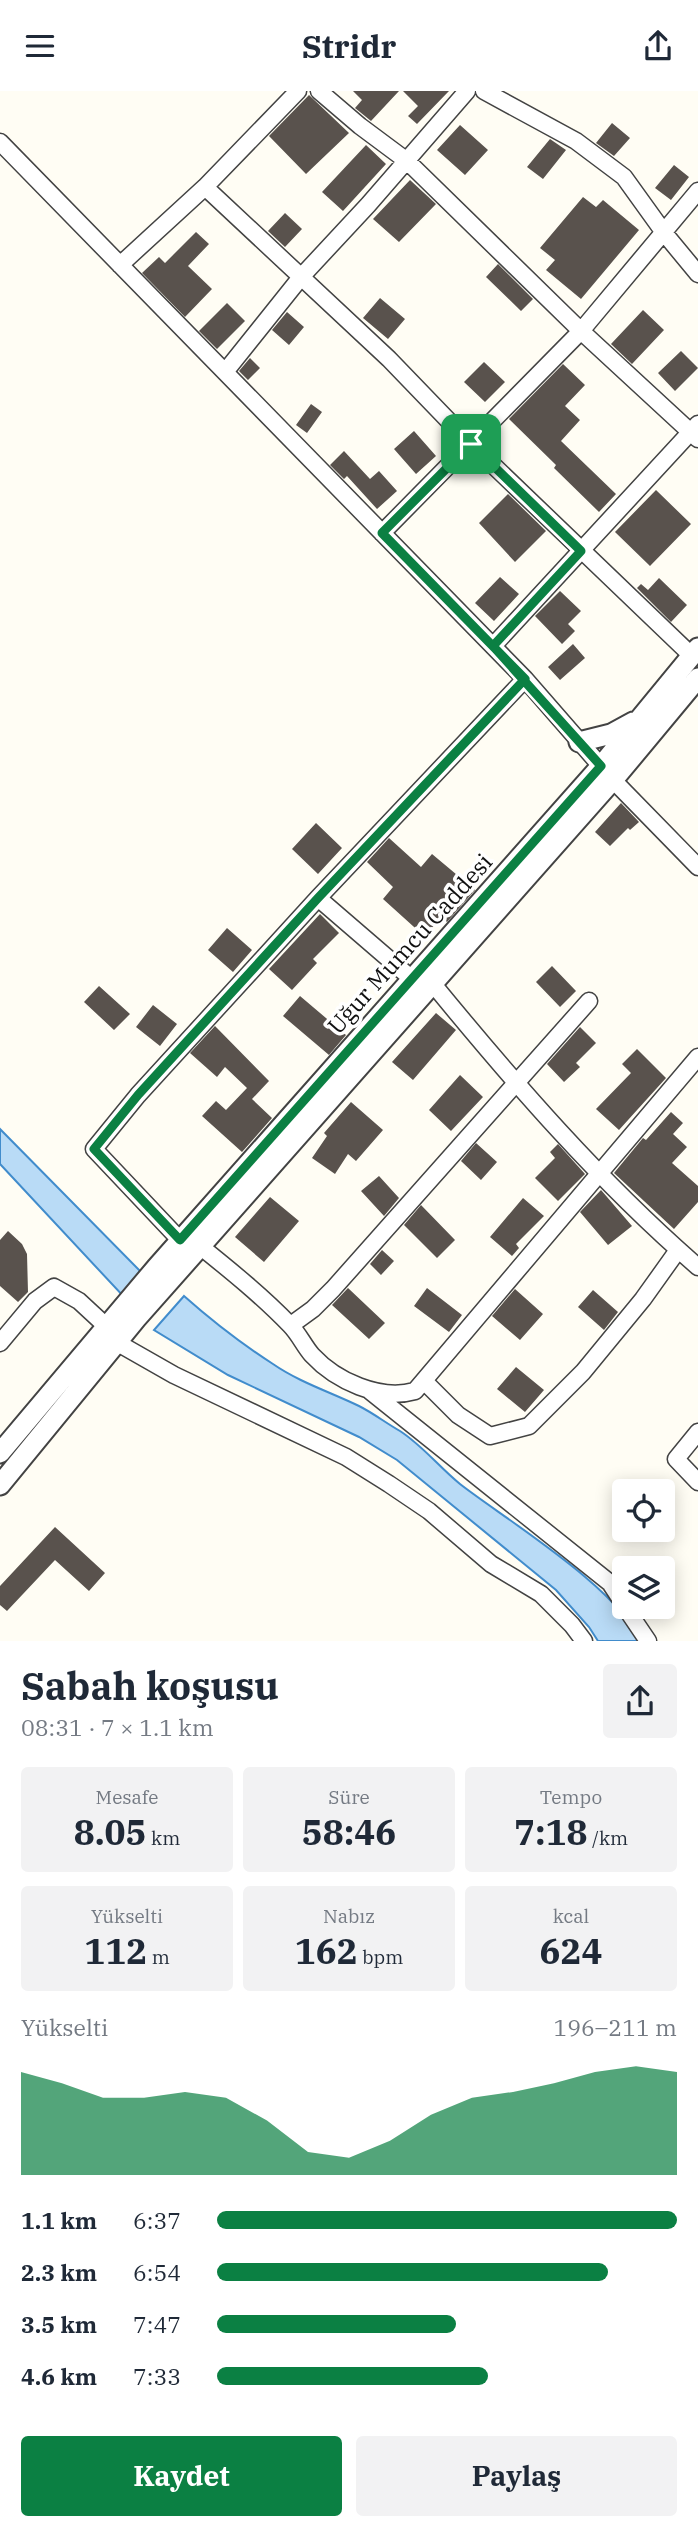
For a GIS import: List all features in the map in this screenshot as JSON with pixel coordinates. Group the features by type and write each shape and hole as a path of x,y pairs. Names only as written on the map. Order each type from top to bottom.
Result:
{"street":[{"path":"120,265 205,187 298,91"},
{"path":"320,91 360,126 407,161 581,331 696,432 493,646"},
{"path":"225,372 301,277 467,91"},
{"path":"484,91 576,141 624,177 664,234 698,274"},
{"path":"0,142 525,679 607,773 698,867"},
{"path":"205,187 389,359 471,444 581,551 695,652"},
{"path":"382,533 581,331 698,191"},
{"name":"Uğur Mumcu Caddesi","path":"163,1274 200,1246 433,983 607,773 640,718 695,652"},
{"name":"Uğur Mumcu Caddesi","path":"163,1274 180,1240 412,979 698,678"},
{"path":"180,1240 94,1149 138,1095 318,898 525,679"},
{"path":"579,741 611,734 640,718"},
{"path":"318,898 412,979"},
{"path":"433,983 515,1084 599,1174 698,1267"},
{"path":"290,1325 313,1309 333,1289 589,1001"},
{"path":"370,1391 402,1395 415,1391 698,1057"},
{"path":"200,1246 245,1282 290,1325 312,1356 334,1373 370,1391 612,1586"},
{"path":"424,1381 458,1415 490,1436 529,1426 583,1373 643,1299 678,1250"},
{"path":"0,1485 111,1334 163,1274"},
{"path":"0,1343 35,1301 54,1287 79,1301 111,1334 174,1375 346,1457 389,1484 429,1511 491,1564 541,1594 584,1641"},
{"path":"0,1453 111,1334"},
{"path":"698,1432 676,1459 698,1482"},
{"path":"634,1619 648,1641"}],"water":[{"path":"0,1129 144,1275 125,1298 0,1164"},
{"path":"184,1296 238,1340 283,1370 364,1409 408,1437 460,1484 587,1578 612,1601 612,1619 626,1619 638,1641 598,1641 556,1590 397,1460 359,1437 228,1375 154,1330"}],"building":[{"path":"353,91 399,91 371,121 355,108 362,100"},
{"path":"403,91 449,91 417,124 408,116 418,106"},
{"path":"309,95 349,133 306,174 269,136"},
{"path":"612,123 630,138 614,156 596,143"},
{"path":"460,125 488,150 465,175 437,150"},
{"path":"550,139 566,150 543,179 527,167"},
{"path":"366,145 386,164 343,211 322,192"},
{"path":"674,165 689,177 671,200 655,188"},
{"path":"410,180 436,204 399,242 373,219"},
{"path":"583,197 596,207 603,200 639,230 581,299 546,270 555,260 540,248"},
{"path":"285,213 302,229 285,247 268,231"},
{"path":"196,232 209,244 188,266 212,289 185,317 142,273 159,257 165,263"},
{"path":"498,264 533,299 521,311 486,277"},
{"path":"380,298 405,319 388,339 363,318"},
{"path":"227,303 245,321 217,349 199,331"},
{"path":"643,310 664,330 632,364 611,344"},
{"path":"287,312 304,327 289,345 272,330"},
{"path":"681,351 698,368 675,391 658,373"},
{"path":"250,358 260,368 248,380 239,371"},
{"path":"484,362 505,382 485,402 464,382"},
{"path":"563,364 585,385 565,406 580,420 561,441 616,494 599,512 509,419"},
{"path":"311,404 322,412 307,433 296,425"},
{"path":"414,431 436,456 416,474 394,449"},
{"path":"344,451 370,479 379,471 397,491 377,509 347,476 344,479 330,465"},
{"path":"656,490 691,524 650,566 615,532"},
{"path":"508,494 546,531 515,562 479,523"},
{"path":"500,577 519,594 494,621 475,603"},
{"path":"659,578 687,605 671,622 637,588 641,584 648,590"},
{"path":"560,591 581,611 568,624 575,631 562,644 535,616"},
{"path":"573,644 585,658 560,680 548,667"},
{"path":"621,803 639,822 630,830 628,828 610,846 595,832"},
{"path":"316,823 342,848 318,874 292,849"},
{"path":"389,838 421,867 432,854 475,890 447,922 442,917 424,936 383,899 393,887 367,862"},
{"path":"320,914 339,933 313,959 317,963 292,990 269,969"},
{"path":"227,928 252,950 233,972 208,950"},
{"path":"552,966 576,991 560,1007 536,982"},
{"path":"99,986 130,1014 114,1030 84,1002"},
{"path":"300,996 346,1035 329,1055 283,1016"},
{"path":"153,1005 177,1024 160,1046 136,1027"},
{"path":"436,1013 456,1030 413,1080 392,1062"},
{"path":"215,1026 269,1081 252,1099 272,1118 242,1152 202,1116 216,1101 226,1110 247,1088 225,1067 217,1077 190,1053"},
{"path":"580,1027 596,1043 576,1063 580,1067 564,1082 547,1064"},
{"path":"637,1049 666,1078 619,1130 596,1109 631,1073 622,1064"},
{"path":"460,1075 483,1097 451,1131 429,1110"},
{"path":"351,1102 383,1130 356,1161 348,1154 335,1174 312,1158 327,1136 324,1133"},
{"path":"671,1112 683,1123 673,1134 687,1147 672,1163 698,1186 698,1202 674,1229 614,1173 643,1138 646,1140"},
{"path":"476,1143 497,1162 481,1180 461,1161"},
{"path":"558,1144 585,1174 558,1201 535,1178 555,1158 550,1152"},
{"path":"379,1176 399,1198 384,1216 361,1191"},
{"path":"601,1190 632,1226 608,1245 580,1212"},
{"path":"270,1197 299,1221 264,1262 235,1237"},
{"path":"523,1198 544,1216 516,1244 519,1248 512,1256 490,1237"},
{"path":"421,1205 455,1240 437,1258 404,1225"},
{"path":"8,1231 22,1244 27,1254 28,1292 18,1302 0,1286 0,1240"},
{"path":"382,1250 394,1261 381,1275 370,1264"},
{"path":"348,1288 385,1323 369,1339 332,1305"},
{"path":"427,1288 462,1315 449,1332 414,1306"},
{"path":"515,1289 543,1314 520,1340 492,1316"},
{"path":"593,1290 618,1312 604,1330 578,1307"},
{"path":"516,1367 544,1390 525,1412 497,1389"},
{"path":"55,1527 105,1573 89,1591 55,1560 7,1611 0,1605 0,1586"}],"route":[{"path":"471,444 382,533 525,679 318,898 138,1095 94,1149 180,1240 601,766 525,679 493,646 581,551 471,444"}]}
